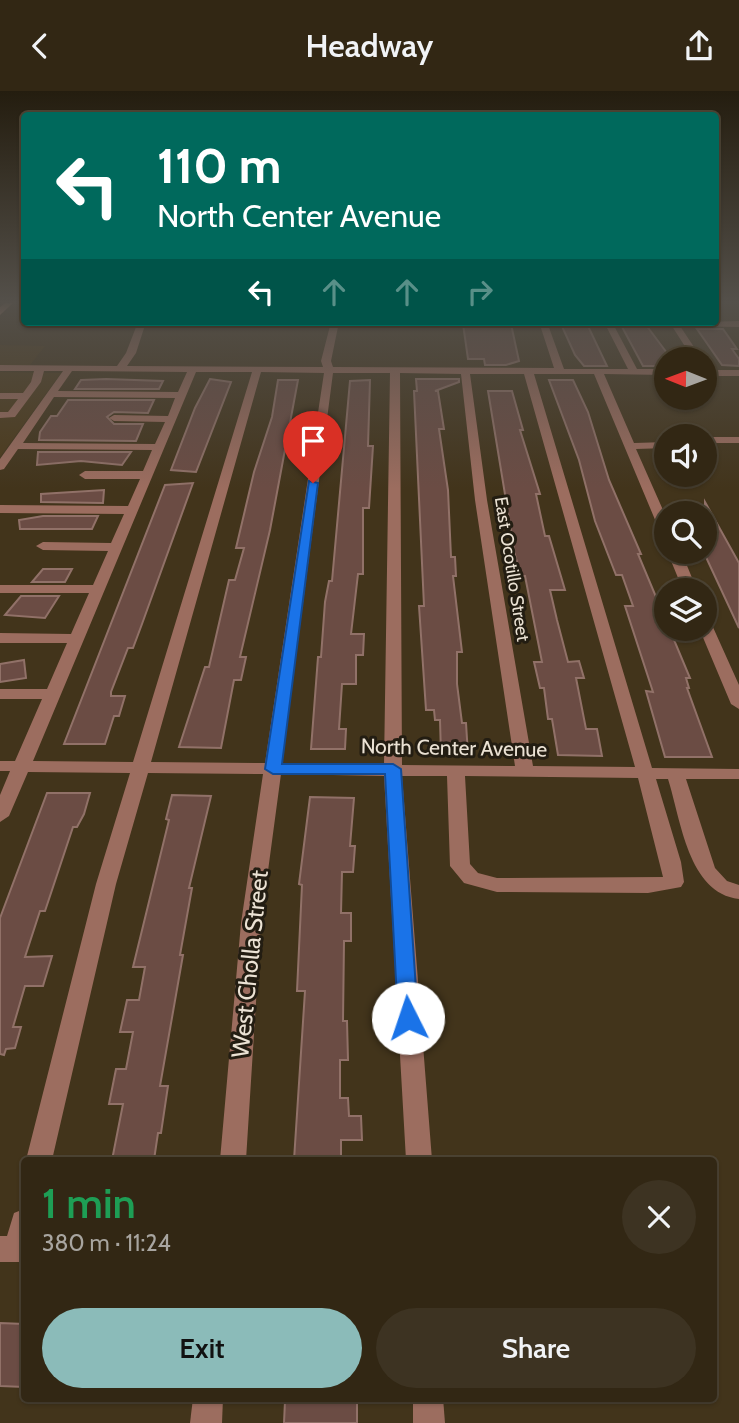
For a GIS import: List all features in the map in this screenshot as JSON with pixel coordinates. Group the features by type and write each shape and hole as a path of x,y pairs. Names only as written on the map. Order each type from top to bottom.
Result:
{"street":[{"path":"120,369 123,365"},
{"name":"West Cholla Street","path":"233,1157 251,923 328,365"},
{"path":"558,365 560,372"},
{"path":"630,365 634,372"},
{"path":"0,368 654,372"},
{"path":"0,415 11,415 26,396 41,368"},
{"path":"0,467 69,369"},
{"path":"0,815 193,369"},
{"path":"40,1157 80,987 139,767 257,370"},
{"path":"395,371 393,769 419,1157"},
{"name":"East Ocotillo Street","path":"465,371 481,500 525,772"},
{"path":"456,770 460,866 471,878 497,885 648,886 674,882 671,862 528,372"},
{"path":"598,372 654,504"},
{"path":"718,372 739,373"},
{"path":"51,394 181,395"},
{"path":"0,396 26,396"},
{"path":"114,418 170,419"},
{"path":"717,440 739,440"},
{"path":"15,446 158,447"},
{"path":"629,446 654,446"},
{"path":"85,475 146,475"},
{"path":"0,509 130,510"},
{"path":"43,546 114,547"},
{"path":"0,589 97,589"},
{"path":"0,638 77,639"},
{"path":"712,641 739,704"},
{"path":"0,694 52,695"},
{"name":"North Center Avenue","path":"0,766 739,775"},
{"path":"675,774 706,870 714,883 730,891 739,892"},
{"path":"205,1423 208,1402"},
{"path":"428,1402 429,1423"}],"shaded area":[{"path":"0,372 61,373 0,457"}],"building":[{"path":"210,379 231,382 196,472 171,470 195,408"},
{"path":"416,379 459,379 459,382 435,391 438,391 444,429 439,429 448,490 451,557 455,557 456,576 453,576 462,652 457,652 457,684 462,723 466,723 468,755 441,754 440,720 435,720 434,710 426,710 419,606 424,606 414,391 417,391"},
{"path":"81,380 163,381 159,389 75,389"},
{"path":"278,380 298,380 270,530 240,657 246,657 241,680 234,680 221,748 179,747 205,667 209,667 229,580 235,580 244,548 236,548 254,472 272,417"},
{"path":"370,380 368,446 373,446 369,508 363,508 363,574 358,574 351,634 364,634 363,655 356,655 356,684 342,684 339,729 346,729 345,749 311,749 318,657 321,657 325,602 329,581 332,581 350,381"},
{"path":"549,380 573,380 588,412 609,480 641,554 638,554 654,592 654,641 674,641 690,678 686,678 687,688 712,757 665,757 646,691 653,692 625,606 633,606 622,575 616,575 595,521 579,460"},
{"path":"488,391 512,391 523,430 520,430 540,494 536,494 545,536 549,536 565,590 550,590 557,620 568,662 579,661 584,678 576,678 586,729 597,729 602,756 558,755 552,719 548,719 544,688 540,688 534,662 542,662 525,576 521,576 515,555"},
{"path":"68,400 154,400 148,413 114,412 107,417 114,424 143,424 136,441 39,440 40,432 51,416 57,416"},
{"path":"38,452 131,452 122,465 81,461 37,465"},
{"path":"193,483 133,648 128,648 111,692 111,696 125,696 119,716 114,716 105,744 64,744 165,485"},
{"path":"104,490 103,503 41,502 41,494"},
{"path":"43,516 98,516 92,529 20,529 19,520"},
{"path":"717,524 739,563 739,628 717,578 709,564 717,564"},
{"path":"43,569 72,569 65,582 32,582"},
{"path":"21,596 59,596 45,618 5,615"},
{"path":"24,660 26,678 0,682 0,664"},
{"path":"47,793 90,793 84,814 77,827 73,827 45,911 40,911 25,957 52,956 43,986 25,986 13,1027 21,1027 15,1048 6,1049 4,1055 0,1054 0,918"},
{"path":"172,795 211,796 189,888 192,888 180,955 183,955 160,1086 168,1086 161,1133 158,1133 154,1157 113,1157 123,1104 109,1104 116,1069 126,1069 133,1032 120,1032 127,1000 139,1000 145,967 133,967 169,820 166,819"},
{"path":"310,797 354,798 350,846 355,846 353,872 342,872 341,913 351,913 351,941 344,941 343,1021 347,1021 348,1060 340,1060 340,1098 348,1098 349,1116 361,1116 362,1140 341,1140 341,1157 294,1157 305,991 297,991 302,885 299,884"},
{"path":"0,1323 21,1324 21,1387 0,1386"},
{"path":"285,1402 357,1402 357,1423 284,1423"}],"route":[{"path":"313,483 273,769 393,769 408,1018"}]}
